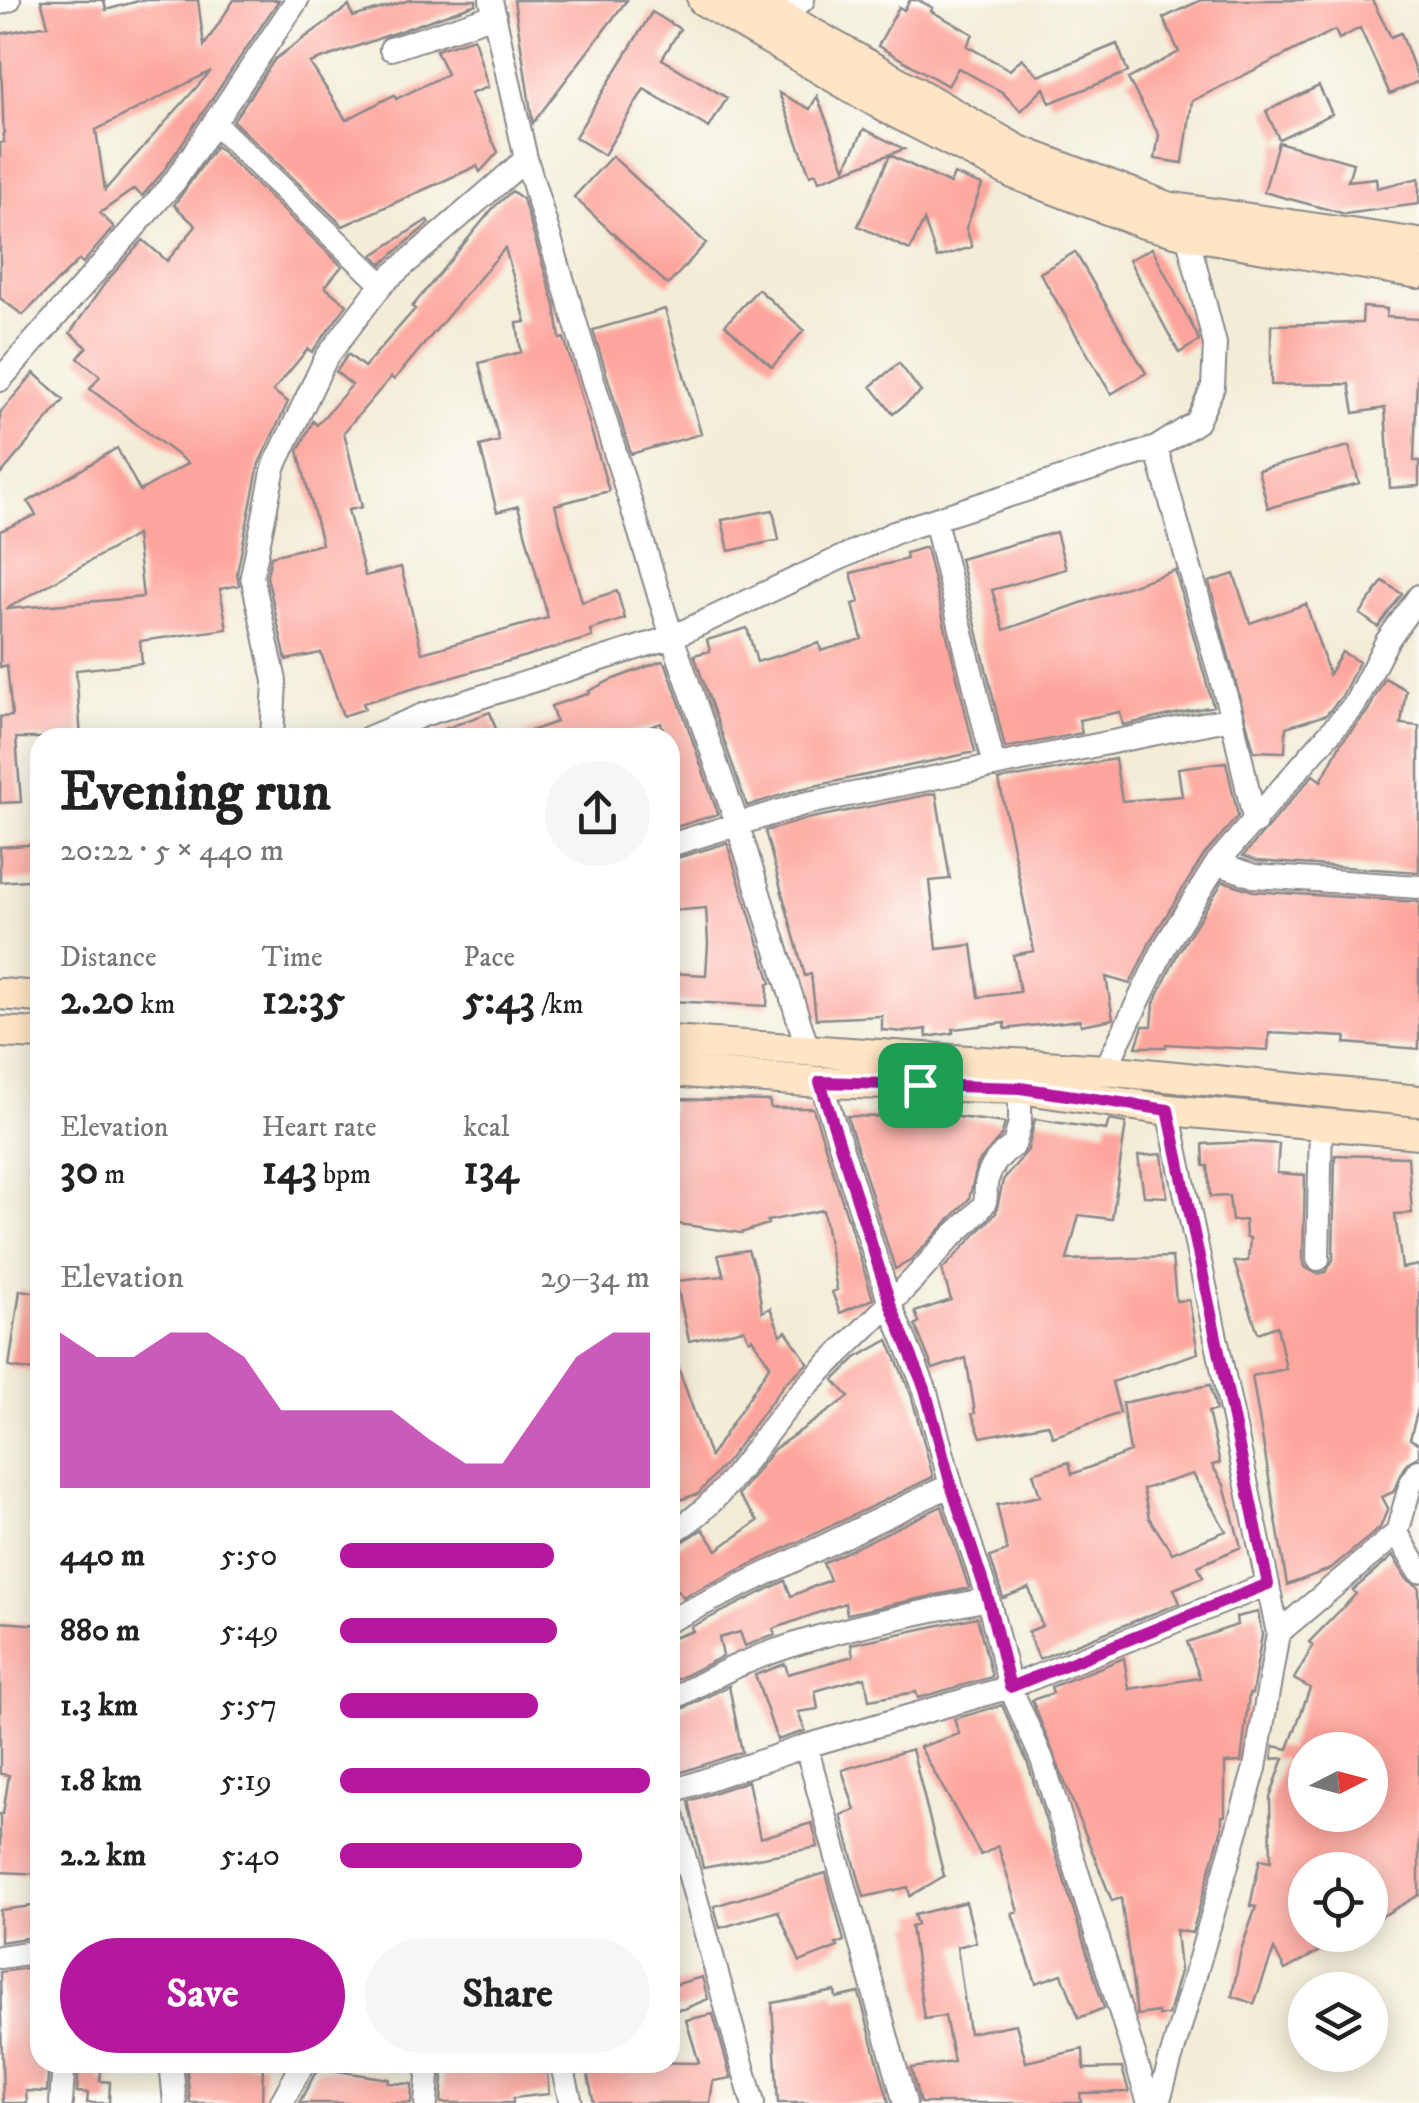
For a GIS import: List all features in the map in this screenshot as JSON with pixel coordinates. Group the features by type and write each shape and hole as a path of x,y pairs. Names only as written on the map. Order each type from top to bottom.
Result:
{"main road":[{"path":"703,0 889,110 1013,173 1144,223 1187,234 1419,273"},
{"path":"753,0 793,8 893,82 1019,152 1167,207 1419,244"},
{"path":"0,994 30,996"},
{"path":"0,1032 30,1034"},
{"path":"680,1042 1105,1070 1419,1101"},
{"path":"680,1073 820,1082 1020,1088 1168,1110 1419,1133"}],"street":[{"path":"0,3 9,0"},
{"path":"0,380 174,182 298,0"},
{"path":"391,49 493,8 526,159 672,637 810,1052"},
{"path":"214,124 382,284"},
{"path":"273,728 275,681 252,576 274,467 326,358 382,284 526,159"},
{"path":"391,728 423,714 672,637 898,532 1156,448 1197,422 1213,388 1215,344 1187,234"},
{"path":"1156,448 1232,718 1254,822"},
{"path":"935,520 994,766"},
{"path":"1105,1070 1165,946 1217,863 1355,704 1387,641 1419,596"},
{"path":"680,842 820,800 1232,718"},
{"path":"1217,863 1254,876 1419,887"},
{"path":"820,1082 891,1306 925,1389 988,1598 1010,1687 1042,1758 1149,2103"},
{"path":"680,1528 744,1465 798,1395 891,1306 983,1207 988,1198 986,1180 1001,1154 1014,1145 1020,1123 1020,1088"},
{"path":"1158,2103 1256,1768 1278,1633 1168,1110"},
{"path":"1318,1259 1322,1124"},
{"path":"1278,1633 1397,1533 1411,1483 1419,1471"},
{"path":"680,1614 951,1485"},
{"path":"1397,1533 1419,1572"},
{"path":"680,1789 806,1746 1010,1687 1268,1584"},
{"path":"680,1695 740,1664 862,1626 988,1598"},
{"path":"806,1746 905,2103"},
{"path":"680,1841 754,2103"},
{"path":"0,1957 30,1952"},
{"path":"60,2103 63,2073"},
{"path":"172,2073 175,2103"},
{"path":"281,2103 298,2073"},
{"path":"563,2073 570,2103"},
{"path":"426,2103 428,2076"}],"building":[{"path":"41,0 104,0 106,10 142,0 198,0 204,46 234,0 279,0 162,173 142,196 134,189 100,213 114,227 83,263 79,260 23,315 0,298 0,143 4,142 0,34 48,25","holes":["211,71 105,190 96,130"]},
{"path":"410,0 476,0 476,4 310,63 346,120 447,74 436,50 474,38 488,87 470,94 498,152 480,172 477,166 343,226 233,121 275,59 349,6 353,17"},
{"path":"514,0 627,0 533,123 532,119"},
{"path":"910,0 933,8 931,11 973,34 967,46 1010,70 1022,58 1039,76 1117,44 1128,72 1050,103 1044,88 1021,111 1002,92 958,68 948,86 878,46 899,7 904,10"},
{"path":"1201,0 1372,0 1391,37 1401,33 1419,81 1390,94 1360,28 1339,39 1335,30 1192,101 1183,163 1155,159 1159,135 1128,79 1179,52 1163,18"},
{"path":"652,12 680,29 662,59 727,98 709,128 644,89 604,155 575,137"},
{"path":"1319,86 1332,114 1279,139 1266,111"},
{"path":"779,93 810,109 817,96 845,168 864,129 904,149 819,181 816,173 810,175"},
{"path":"1278,142 1353,163 1348,181 1376,178 1377,188 1419,178 1419,204 1345,214 1264,192"},
{"path":"216,146 342,266 325,287 347,305 312,352 308,349 273,391 288,402 259,464 237,573 239,585 220,589 227,629 140,641 142,663 76,670 80,728 30,728 30,738 16,738 21,802 0,803 0,717 12,716 7,665 0,667 0,531 36,515 28,502 117,448 140,491 188,463 90,389 100,376 78,358 87,347 70,333 105,283 143,240 167,261 196,226 174,205","holes":["136,535 143,597 6,609"]},
{"path":"890,155 950,184 954,174 982,185 966,228 972,247 937,258 924,220 910,250 858,226"},
{"path":"612,156 706,243 668,285 574,197"},
{"path":"512,191 523,199 555,306 560,339 564,338 609,491 555,505 582,602 617,591 625,619 590,630 592,637 363,703 365,709 343,716 321,653 286,660 267,576 271,556 322,544 298,451 313,421 317,425 352,385 336,372 348,354 364,367 415,309 412,307 494,207","holes":["505,248 526,322 517,323 521,352 479,363 499,441 480,446 497,512 518,506 548,618 422,653 401,567 365,576 348,510 362,507 344,432 391,377 394,380"]},
{"path":"427,220 429,223 382,264 373,255"},
{"path":"1152,248 1199,341 1179,353 1129,260"},
{"path":"1075,252 1146,373 1111,394 1040,273"},
{"path":"758,289 804,330 772,367 725,325"},
{"path":"1363,307 1387,309 1386,317 1419,319 1414,461 1419,461 1419,486 1390,488 1385,408 1354,413 1349,384 1271,385 1271,325 1362,323"},
{"path":"665,309 701,434 631,454 593,330"},
{"path":"899,363 921,392 893,414 871,386"},
{"path":"34,373 64,400 0,475 0,413"},
{"path":"1349,446 1359,483 1268,508 1258,470"},
{"path":"773,510 779,540 729,551 722,520"},
{"path":"1056,532 1066,569 992,590 1004,630 1175,570 1213,706 1123,725 1120,712 1079,720 1082,733 1005,748 960,559"},
{"path":"926,547 975,752 800,789 747,806 694,655 710,651 707,640 747,628 757,662 819,643 821,651 862,639 853,604 859,602 851,573 907,559 906,553"},
{"path":"1234,574 1250,623 1306,604 1329,674 1342,652 1359,662 1342,696 1326,715 1286,727 1285,752 1254,751 1209,582"},
{"path":"1383,581 1402,594 1378,627 1360,614"},
{"path":"662,661 666,664 718,814 680,826 680,728 663,728 661,723 647,728 539,728 556,722 551,706 590,693 611,680"},
{"path":"1385,678 1406,690 1401,724 1419,726 1419,872 1257,861 1243,856 1313,775 1321,781 1341,743 1368,711"},
{"path":"490,712 496,728 447,728"},
{"path":"1115,759 1122,801 1182,796 1178,768 1226,762 1238,816 1204,855 1152,938 1130,984 1106,977 1113,1019 1081,1025 1080,1020 1005,1029 1005,1023 953,1029 953,1033 927,1037 926,1029 882,1030 882,1016 816,1019 811,974 805,976 765,831 936,793 950,879 930,881 937,949 972,945 979,997 1020,992 1013,955 1034,951 999,780"},
{"path":"727,843 771,983 767,1006 680,1002 680,974 706,975 708,943 706,908 680,910 680,857"},
{"path":"30,845 30,880 0,882 0,847"},
{"path":"1223,881 1253,891 1419,902 1419,1049 1345,1043 1346,1037 1269,1033 1268,1050 1166,1044 1136,1047 1143,1026 1152,1026 1154,1003 1178,953"},
{"path":"680,1099 770,1101 770,1108 813,1108 873,1299 840,1313 832,1292 837,1290 823,1210 767,1221 768,1224 741,1233 680,1224"},
{"path":"847,1116 950,1116 1005,1123 1001,1136 978,1163 969,1199 910,1261 895,1269"},
{"path":"1035,1119 1106,1130 1109,1120 1126,1123 1112,1219 1079,1215 1067,1260 1172,1257 1176,1301 1189,1300 1198,1353 1112,1382 1120,1413 1053,1437 1048,1424 981,1437 972,1414 975,1413 966,1358 933,1369 915,1325 919,1322 915,1312 951,1300 942,1270 996,1213 1003,1180 1028,1150"},
{"path":"1203,1144 1279,1144 1277,1173 1305,1175 1303,1260 1305,1267 1317,1274 1326,1272 1333,1260 1335,1155 1408,1157 1412,1213 1395,1214 1402,1268 1419,1265 1419,1405 1410,1439 1419,1444 1419,1456 1407,1463 1393,1492 1382,1497 1388,1508 1380,1528 1330,1569 1287,1585 1252,1376 1286,1369 1277,1326 1258,1333 1234,1262 1248,1261 1250,1238 1246,1237 1245,1220 1232,1221 1229,1196 1210,1197 1208,1166 1204,1166"},
{"path":"1162,1154 1167,1197 1144,1196 1138,1156"},
{"path":"748,1250 762,1312 770,1308 781,1335 786,1331 808,1363 785,1383 698,1494 680,1500 680,1373 710,1457 770,1365 744,1329 689,1341 680,1281 724,1276 718,1255"},
{"path":"20,1290 30,1292 30,1370 9,1367"},
{"path":"888,1340 911,1394 933,1477 683,1597 680,1544 703,1529 717,1550 758,1521 738,1495 774,1449 849,1397 834,1380 856,1358"},
{"path":"1210,1385 1216,1410 1208,1412 1220,1463 1212,1465 1224,1485 1241,1547 1198,1566 1203,1577 1174,1589 1180,1603 1039,1659 1028,1632 1042,1626 1029,1588 1003,1598 990,1557 1007,1551 997,1505 1040,1496 1033,1473 1069,1462 1072,1474 1130,1452 1122,1403","holes":["1193,1474 1226,1531 1172,1553 1149,1518 1143,1489"]},
{"path":"942,1506 969,1588 847,1614 845,1603 773,1629 775,1635 745,1646 740,1632 719,1638 723,1656 680,1678 680,1636 785,1581 791,1596 830,1580 823,1563"},
{"path":"1393,1556 1407,1579 1419,1587 1419,1895 1388,1913 1388,1852 1288,1852 1288,1952 1317,1952 1285,1970 1274,1949 1254,2004 1232,1996 1241,1950 1256,1907 1250,1906 1260,1859 1271,1861 1270,1797 1284,1758 1272,1759 1274,1746 1288,1749 1288,1832 1388,1832 1388,1732 1294,1732 1310,1688 1294,1679 1313,1646 1309,1642 1356,1594 1353,1590"},
{"path":"1258,1612 1262,1635 1249,1694 1241,1762 1225,1763 1225,1816 1192,1933 1176,1930 1180,1971 1168,2015 1137,2015 1121,1898 1112,1901 1032,1700 1053,1693 1051,1687 1124,1658 1129,1689 1200,1678 1187,1642 1237,1625 1236,1617"},
{"path":"977,1617 992,1677 918,1698 916,1692 869,1700 865,1677 815,1691 818,1709 798,1712 805,1731 777,1740 755,1675 785,1664 788,1674 853,1656 851,1644"},
{"path":"0,1622 30,1624 30,1874 0,1872 0,1814 9,1775 0,1774"},
{"path":"729,1686 742,1752 680,1773 680,1710"},
{"path":"1002,1705 1028,1764 1104,2008 1079,2018 1062,1974 1036,1983 1012,1913 1018,1911 998,1846 981,1855 920,1747 959,1734 954,1719"},
{"path":"912,1749 944,1876 910,1896 908,1887 864,1897 841,1815 855,1810 842,1770"},
{"path":"748,1781 760,1838 812,1823 818,1847 703,1868 689,1801"},
{"path":"826,1873 844,1941 836,1944 838,1947 800,1962 778,1911 720,1928 714,1906"},
{"path":"966,1902 976,1942 957,1947 969,2033 1016,2024 1026,2062 1083,2049 1084,2069 1122,2068 1129,2092 1080,2093 1081,2103 920,2103 911,2068 954,2062 945,2016 924,2019 911,1926 917,1924 914,1915"},
{"path":"30,1906 30,1938 0,1942 0,1910"},
{"path":"30,1968 30,2073 48,2073 47,2092 26,2091 27,2103 3,2103 0,1972"},
{"path":"702,1977 708,1999 680,2009 680,1983"},
{"path":"835,1991 836,1998 859,1993 889,2103 778,2103 772,2003"},
{"path":"713,2014 731,2078 713,2081 710,2103 594,2103 587,2073 680,2073 680,2063 699,2063 686,2020"},
{"path":"78,2073 101,2073 100,2081 110,2082 109,2103 87,2103 88,2093 77,2092"},
{"path":"187,2073 263,2073 262,2103 190,2103"},
{"path":"315,2073 350,2073 389,2079 388,2083 412,2084 411,2103 299,2103"},
{"path":"442,2073 547,2073 549,2094 513,2098 513,2103 441,2103"}],"route":[{"path":"820,1082 920,1085 1020,1088 1168,1110 1268,1584 1010,1687 988,1598 925,1389 891,1306 820,1082"}]}
